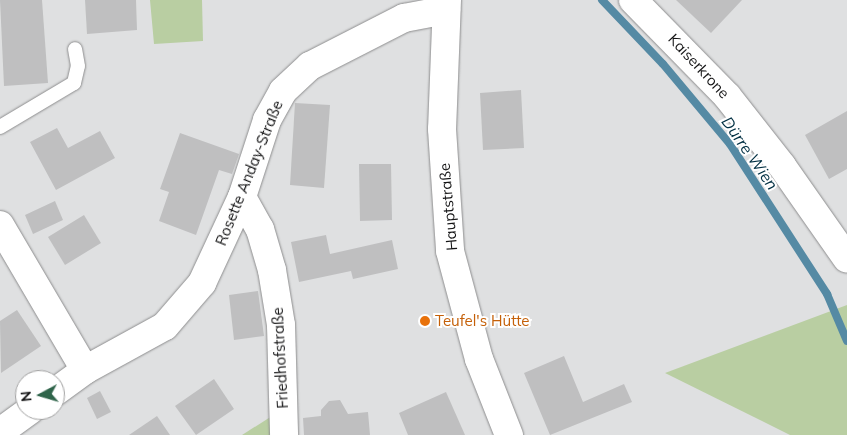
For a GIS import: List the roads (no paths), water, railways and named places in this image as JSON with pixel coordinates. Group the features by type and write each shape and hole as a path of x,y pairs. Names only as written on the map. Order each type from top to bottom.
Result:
{"street":[{"name":"Kaiserkrone","path":"633,0 727,96 782,166 847,259"},
{"name":"Rosette Anday-Straße","path":"65,385 85,370 165,326 202,283 242,197 268,120 283,91 310,66 404,18 447,5"},
{"name":"Hauptstraße","path":"447,5 442,129 450,251 479,359 509,435"},
{"name":"Friedhofstraße","path":"242,197 260,229 272,270 281,325 284,435"},
{"path":"0,225 85,370"},
{"path":"0,432 16,420"}],"lane":[{"path":"0,127 74,83 78,66 75,49"}],"waterway":[{"name":"Dürre Wien","path":"602,0 663,64 730,144 827,294 847,341"}],"place":[{"name":"Teufel's Hütte","path":"425,321"}]}
